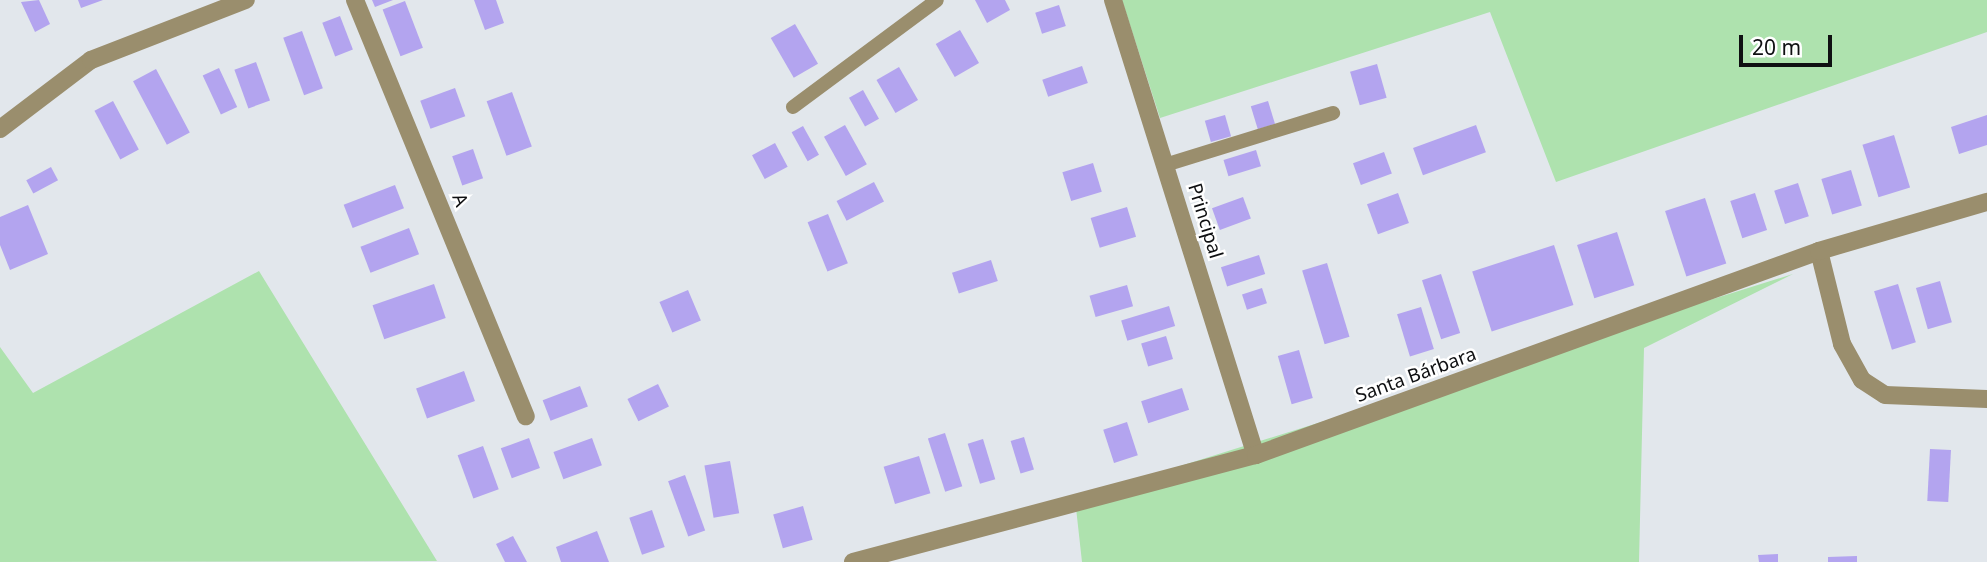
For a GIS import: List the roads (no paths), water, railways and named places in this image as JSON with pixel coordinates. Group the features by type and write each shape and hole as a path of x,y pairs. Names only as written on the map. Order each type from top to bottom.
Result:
{"street":[{"path":"0,129 90,60 246,0"},
{"name":"A","path":"355,0 526,416"},
{"name":"Principal","path":"1113,0 1256,455"},
{"name":"Santa Bárbara","path":"853,562 1256,455 1819,251 1987,202"},
{"path":"1819,251 1842,344 1863,380 1885,395 1987,399"}],"lane":[{"path":"793,107 937,0"},
{"path":"1165,165 1333,113"}]}
